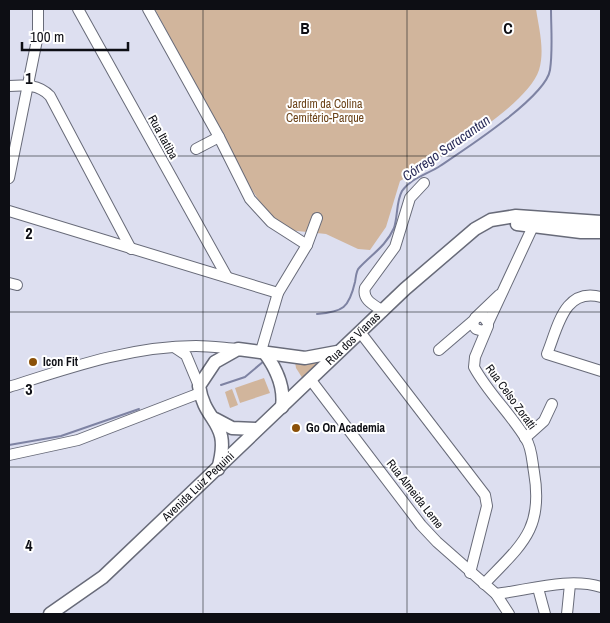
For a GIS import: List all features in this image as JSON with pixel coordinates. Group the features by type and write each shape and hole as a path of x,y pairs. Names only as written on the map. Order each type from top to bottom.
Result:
{"main road":[{"name":"Rua dos Vianas","path":"535,222 581,232 601,232"},
{"name":"Rua dos Vianas","path":"238,349 305,358 339,351 467,235 504,224 601,222"},
{"path":"238,349 213,364 200,390 208,412 216,420 232,428 257,429"},
{"name":"Avenida Luiz Pequini","path":"50,614 103,577 208,475 218,469 339,351"},
{"path":"262,352 278,376 282,394 282,407"},
{"path":"216,420 221,433 223,449 218,469"}],"street":[{"path":"9,178 38,34 38,9"},
{"name":"Rua Itatiba","path":"78,9 227,278"},
{"path":"148,9 219,137 250,199 271,222 307,245"},
{"path":"9,86 29,85 45,91 50,96 131,249"},
{"path":"196,149 219,137"},
{"path":"383,311 367,300 364,296 365,288 395,247 410,198 424,183"},
{"path":"9,212 278,293"},
{"path":"262,352 278,293 307,245 317,218"},
{"name":"Rua Celso Zoratti","path":"484,584 517,549 535,520 536,484 532,456 526,438 474,367 473,362 535,222"},
{"path":"439,350 502,293"},
{"path":"600,296 582,295 570,302 547,354 601,371"},
{"path":"475,319 476,329 480,331 488,326"},
{"path":"360,332 485,495 488,506 470,572"},
{"name":"Rua dos Vianas","path":"9,387 96,360 174,347 203,346 238,349"},
{"path":"9,455 78,440 200,390 186,355 174,347"},
{"name":"Rua Almeida Leme","path":"310,379 421,525 496,594 507,612"},
{"path":"526,438 544,421 552,404"},
{"path":"496,594 583,583 601,587"},
{"path":"567,614 570,584"},
{"path":"538,588 546,614"}],"green space":[{"name":"Jardim da Colina Cemitério-Parque","path":"155,9 536,9 541,40 541,62 531,85 499,116 478,132 400,181 386,227 370,250 358,249 326,234 288,230 264,208 248,184"},
{"path":"324,357 303,379 296,368 295,362"},
{"path":"264,378 270,393 240,403 235,388"},
{"path":"232,389 238,405 230,408 225,392"}],"waterway":[{"name":"Córrego Saracantan","path":"317,314 339,310 347,303 353,291 358,269 383,245 394,228 402,191 415,179 435,169 484,136 520,108 545,81 551,62 551,9"},
{"name":"Córrego Saracantan","path":"221,385 245,377 264,361"},
{"name":"Córrego Saracantan","path":"9,445 61,436 139,409"}],"place":[{"name":"Icon Fit","path":"33,362"},
{"name":"Go On Academia","path":"296,428"}]}
